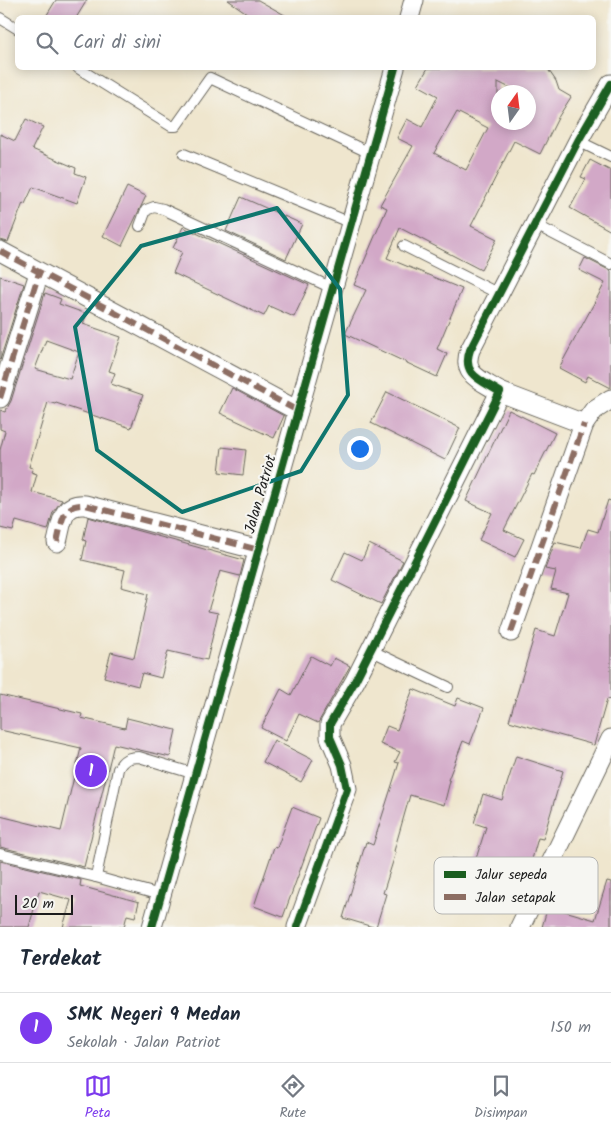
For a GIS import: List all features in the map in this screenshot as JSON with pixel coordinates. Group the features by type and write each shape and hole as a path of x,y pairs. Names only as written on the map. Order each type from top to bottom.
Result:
{"street":[{"path":"410,15 414,0"},
{"name":"Jalan Patriot","path":"152,927 394,70"},
{"path":"584,424 500,392 474,375 466,365 470,350 578,141 610,87"},
{"path":"0,252 298,411"},
{"path":"0,398 39,273"},
{"path":"297,927 347,789 342,765 330,738 330,724 355,681 500,392"},
{"path":"511,632 584,424 594,410 611,399"},
{"path":"57,542 67,510 76,504 258,550"},
{"path":"554,857 611,739"},
{"path":"520,927 526,914"}],"lane":[{"path":"0,18 15,27"},
{"path":"81,70 171,126 176,126 210,78 370,153"},
{"path":"578,141 611,157"},
{"path":"184,154 351,223"},
{"path":"140,226 146,210 154,207 162,209 332,288"},
{"path":"536,225 611,264"},
{"path":"404,246 499,294"},
{"path":"370,650 448,687"},
{"path":"96,877 120,764 131,757 139,756 195,774"},
{"path":"0,854 96,877 160,895"}],"highlighted area":[{"path":"277,208 340,289 348,395 301,471 182,512 97,450 75,327 141,246"}],"building":[{"path":"56,0 87,0 78,15 47,15"},
{"path":"228,0 258,0 285,15 250,15"},
{"path":"427,70 548,70 556,81 559,90 571,97 540,154 514,141 471,226 497,239 481,270 400,228 387,258 462,289 437,349 447,354 437,377 345,334 366,290 354,285 387,208 380,205 413,146 397,138 407,119 422,127 438,96 418,85","holes":["457,112 488,128 466,170 434,153"]},
{"path":"26,119 43,127 32,149 76,168 75,173 86,177 77,203 33,187 25,204 23,203 8,242 0,240 0,134 15,141"},
{"path":"590,160 611,171 611,231 570,208 586,179 581,177"},
{"path":"127,187 146,196 122,246 103,236"},
{"path":"241,197 302,224 286,259 226,231"},
{"path":"183,227 309,285 294,317 269,306 264,316 173,273 182,252 173,248"},
{"path":"585,258 611,271 611,388 588,376 585,382 559,368 605,283 579,270"},
{"path":"0,276 24,284 0,360"},
{"path":"45,293 61,299 59,304 87,314 83,324 121,337 109,371 115,373 111,384 143,395 131,428 48,402 29,467 33,468 31,472 37,474 32,492 62,500 53,512 48,530 16,521 13,531 0,528 0,450 5,431 0,429 0,410 5,412 11,401","holes":["46,340 79,352 70,379 35,369"]},
{"path":"232,388 284,416 274,438 220,413"},
{"path":"387,392 460,428 445,460 371,423"},
{"path":"509,410 555,433 504,530 524,539 515,557 479,540 492,513 466,501"},
{"path":"222,447 246,450 243,475 219,472"},
{"path":"608,500 611,501 611,700 607,699 594,745 509,721 536,630 555,636 568,593 551,589 556,571 545,569 555,542 581,548 588,529 598,532"},
{"path":"88,517 244,560 240,576 220,571 208,611 218,613 207,660 168,651 161,678 142,673 138,686 104,677 111,652 134,658 148,594 121,587 125,570 82,560 86,541 83,540"},
{"path":"369,544 403,561 381,604 332,580 345,552 362,560"},
{"path":"311,656 330,666 334,658 350,666 318,723 299,714 286,741 261,728 281,689 291,695"},
{"path":"413,689 455,706 458,698 484,708 470,744 463,741 448,780 450,781 444,805 410,795 394,851 396,852 383,893 386,894 376,927 373,927 343,918 366,842 373,845 399,763 395,762 400,752 380,744 387,726 397,730"},
{"path":"0,695 82,714 81,718 125,728 127,718 176,730 170,757 114,744 84,867 0,847 0,816 61,831 81,748 0,730"},
{"path":"274,740 313,760 301,782 263,762"},
{"path":"516,756 563,771 543,839 538,838 533,857 477,857 486,827 474,823 483,794 502,800"},
{"path":"292,807 319,818 283,917 254,906 274,847 277,848"},
{"path":"0,861 81,880 80,886 139,902 135,917 127,915 124,927 63,927 71,900 39,891 29,927 0,927"},
{"path":"607,881 611,882 611,927 542,927 546,914 575,914 595,920"}],"marked path":[{"path":"0,251 298,411"},
{"path":"0,398 39,273"},
{"path":"511,632 584,424"},
{"path":"57,542 67,511 71,507 85,505 259,550"}],"cycle path":[{"path":"152,927 394,70"},
{"path":"297,927 347,789 342,765 330,737 330,724 355,681 500,392 474,376 468,365 470,350 578,141 611,84"}],"place":[{"name":"SMK Negeri 9 Medan","path":"91,771"}]}
